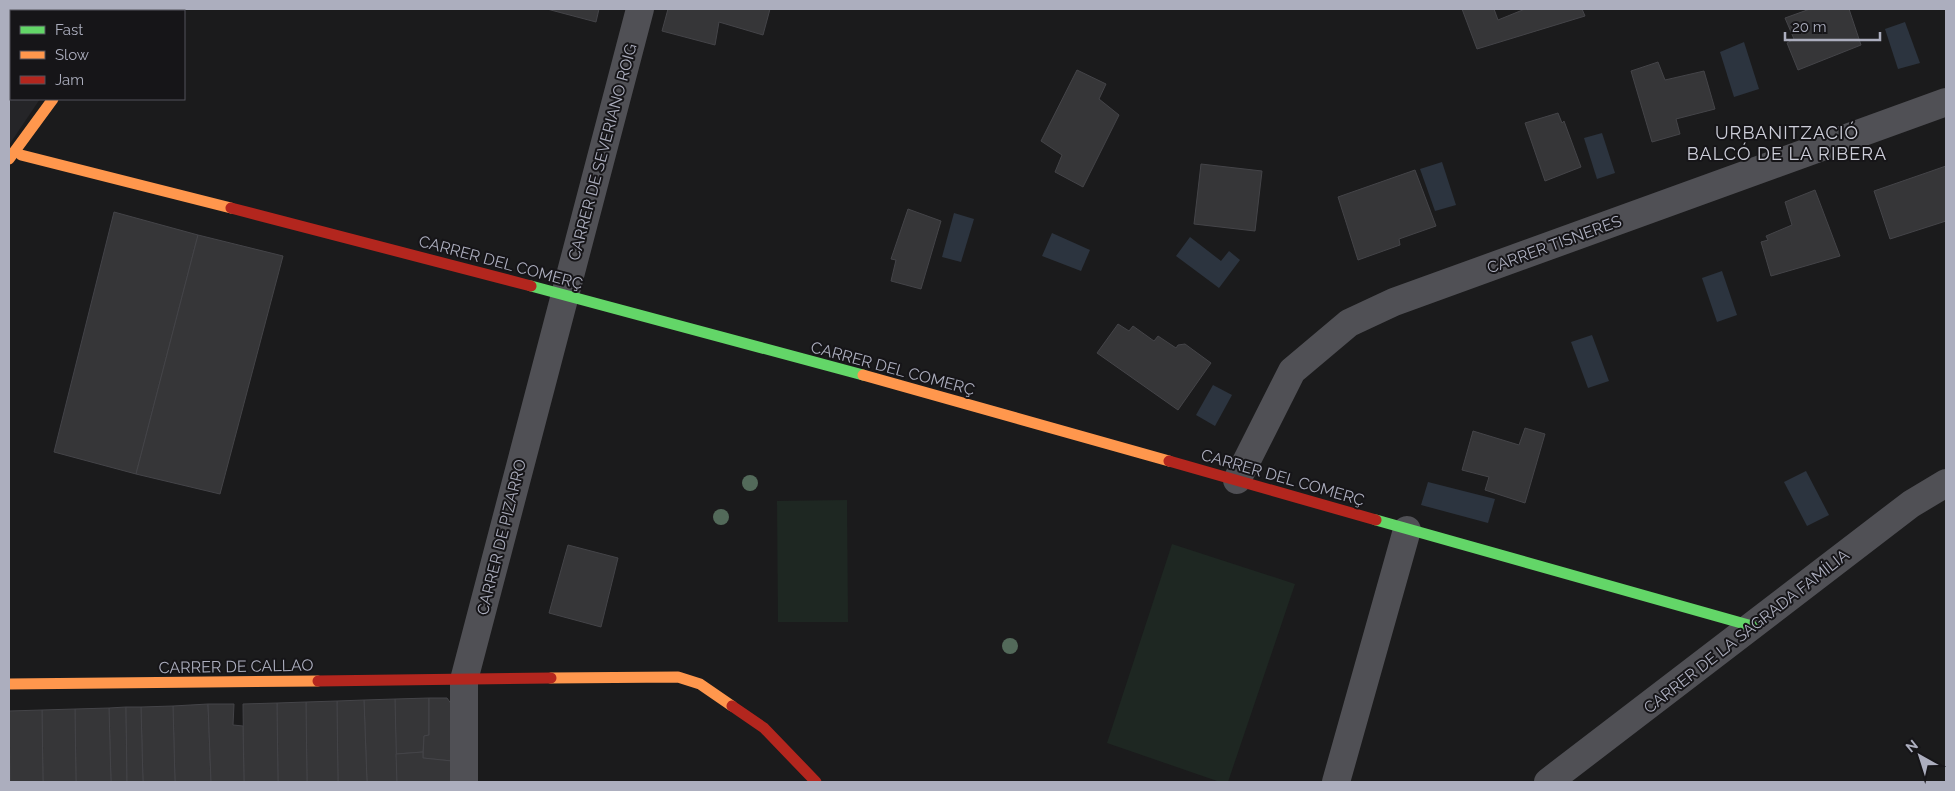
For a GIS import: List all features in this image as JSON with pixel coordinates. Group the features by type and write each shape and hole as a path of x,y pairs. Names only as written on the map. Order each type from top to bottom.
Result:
{"street":[{"name":"CARRER DE SEVERIANO ROIG","path":"564,294 640,9"},
{"path":"13,163 53,100"},
{"name":"CARRER TISNERES","path":"1236,480 1292,371 1349,323 1403,299 1946,102"},
{"name":"CARRER DEL COMERÇ","path":"13,163 564,294 1236,480 1407,530 1752,626"},
{"name":"CARRER DE PIZARRO","path":"464,782 464,680 564,294"},
{"name":"CARRER DE LA SAGRADA FAMÍLIA","path":"1548,782 1911,504 1946,483"},
{"path":"1336,782 1407,530"},
{"path":"464,680 678,678 700,684 764,728 816,782"},
{"name":"CARRER DE CALLAO","path":"9,684 464,680"}],"shaded area":[{"path":"9,9 101,9 10,10 10,100 39,100 9,145"},
{"path":"847,500 848,622 778,622 777,501"},
{"path":"1172,544 1295,584 1228,782 1220,782 1107,743"}],"water":[{"path":"1905,22 1920,63 1898,69 1885,29"},
{"path":"1744,42 1759,89 1734,97 1720,52"},
{"path":"1602,133 1615,173 1597,179 1584,138"},
{"path":"1442,162 1456,205 1435,211 1420,169"},
{"path":"954,213 974,219 961,262 942,257"},
{"path":"1052,233 1090,250 1081,271 1042,256"},
{"path":"1190,237 1221,261 1229,251 1240,260 1219,288 1176,256"},
{"path":"1722,271 1737,315 1717,322 1702,278"},
{"path":"1592,335 1609,381 1588,388 1571,342"},
{"path":"1213,385 1232,395 1215,426 1196,415"},
{"path":"1806,471 1829,515 1807,526 1784,482"},
{"path":"1428,482 1495,499 1488,523 1421,505"}],"building":[{"path":"547,9 599,9 596,22"},
{"path":"668,9 770,9 763,35 719,22 715,45 662,31"},
{"path":"1462,9 1494,9 1498,20 1525,9 1582,9 1585,16 1477,49"},
{"path":"1810,9 1849,9 1861,45 1798,70 1787,43 1794,39 1785,18"},
{"path":"1658,62 1665,80 1704,71 1715,109 1676,119 1680,134 1652,142 1631,71"},
{"path":"1077,70 1106,84 1099,99 1119,115 1083,187 1055,172 1062,155 1041,141"},
{"path":"1558,113 1562,123 1564,121 1581,167 1545,181 1525,123"},
{"path":"1201,164 1262,171 1255,231 1194,224"},
{"path":"1946,166 1946,221 1890,239 1874,191"},
{"path":"1415,170 1436,226 1399,239 1400,245 1358,260 1338,197"},
{"path":"1815,190 1840,256 1771,276 1761,242 1768,240 1766,236 1792,225 1785,202"},
{"path":"908,209 941,221 921,289 891,281 896,260 891,259"},
{"path":"114,212 198,235 136,474 54,452"},
{"path":"198,235 283,256 220,494 136,474"},
{"path":"1118,324 1129,331 1133,326 1154,341 1158,336 1176,348 1178,345 1185,344 1211,363 1178,410 1097,353"},
{"path":"1525,428 1545,434 1525,503 1485,490 1489,477 1462,470 1473,431 1519,445"},
{"path":"568,545 618,558 601,627 549,613"},
{"path":"429,698 429,735 424,736 423,752 396,754 395,699"},
{"path":"429,698 447,698 452,705 452,761 423,758 424,736 429,735"},
{"path":"395,699 397,782 367,782 364,700"},
{"path":"364,700 367,782 338,782 337,701"},
{"path":"337,701 338,782 307,782 306,702"},
{"path":"306,702 307,782 278,782 277,703"},
{"path":"277,703 278,782 244,782 243,704"},
{"path":"208,704 211,782 175,782 173,706"},
{"path":"208,704 234,704 233,725 243,726 244,782 211,782"},
{"path":"173,706 175,782 143,782 141,707"},
{"path":"126,707 127,782 111,782 109,708"},
{"path":"126,707 141,707 143,782 127,782"},
{"path":"109,708 111,782 76,782 75,709"},
{"path":"75,709 76,782 43,782 42,710"},
{"path":"42,710 43,782 10,782 9,711"},
{"path":"423,752 423,758 452,761 451,782 397,782 396,754"}],"traffic: fast":[{"path":"531,286 863,375"},
{"path":"1376,520 1752,626"}],"traffic: slow":[{"path":"9,159 52,100"},
{"path":"21,155 231,208"},
{"path":"863,375 1169,461"},
{"path":"551,678 678,677 700,684 732,706"},
{"path":"9,684 318,681"}],"traffic: jam":[{"path":"231,208 531,286"},
{"path":"1169,461 1376,520"},
{"path":"318,681 551,678"},
{"path":"732,706 764,728 816,782"}],"district":[{"name":"URBANITZACIÓ BALCÓ DE LA RIBERA","path":"1787,143"}]}
